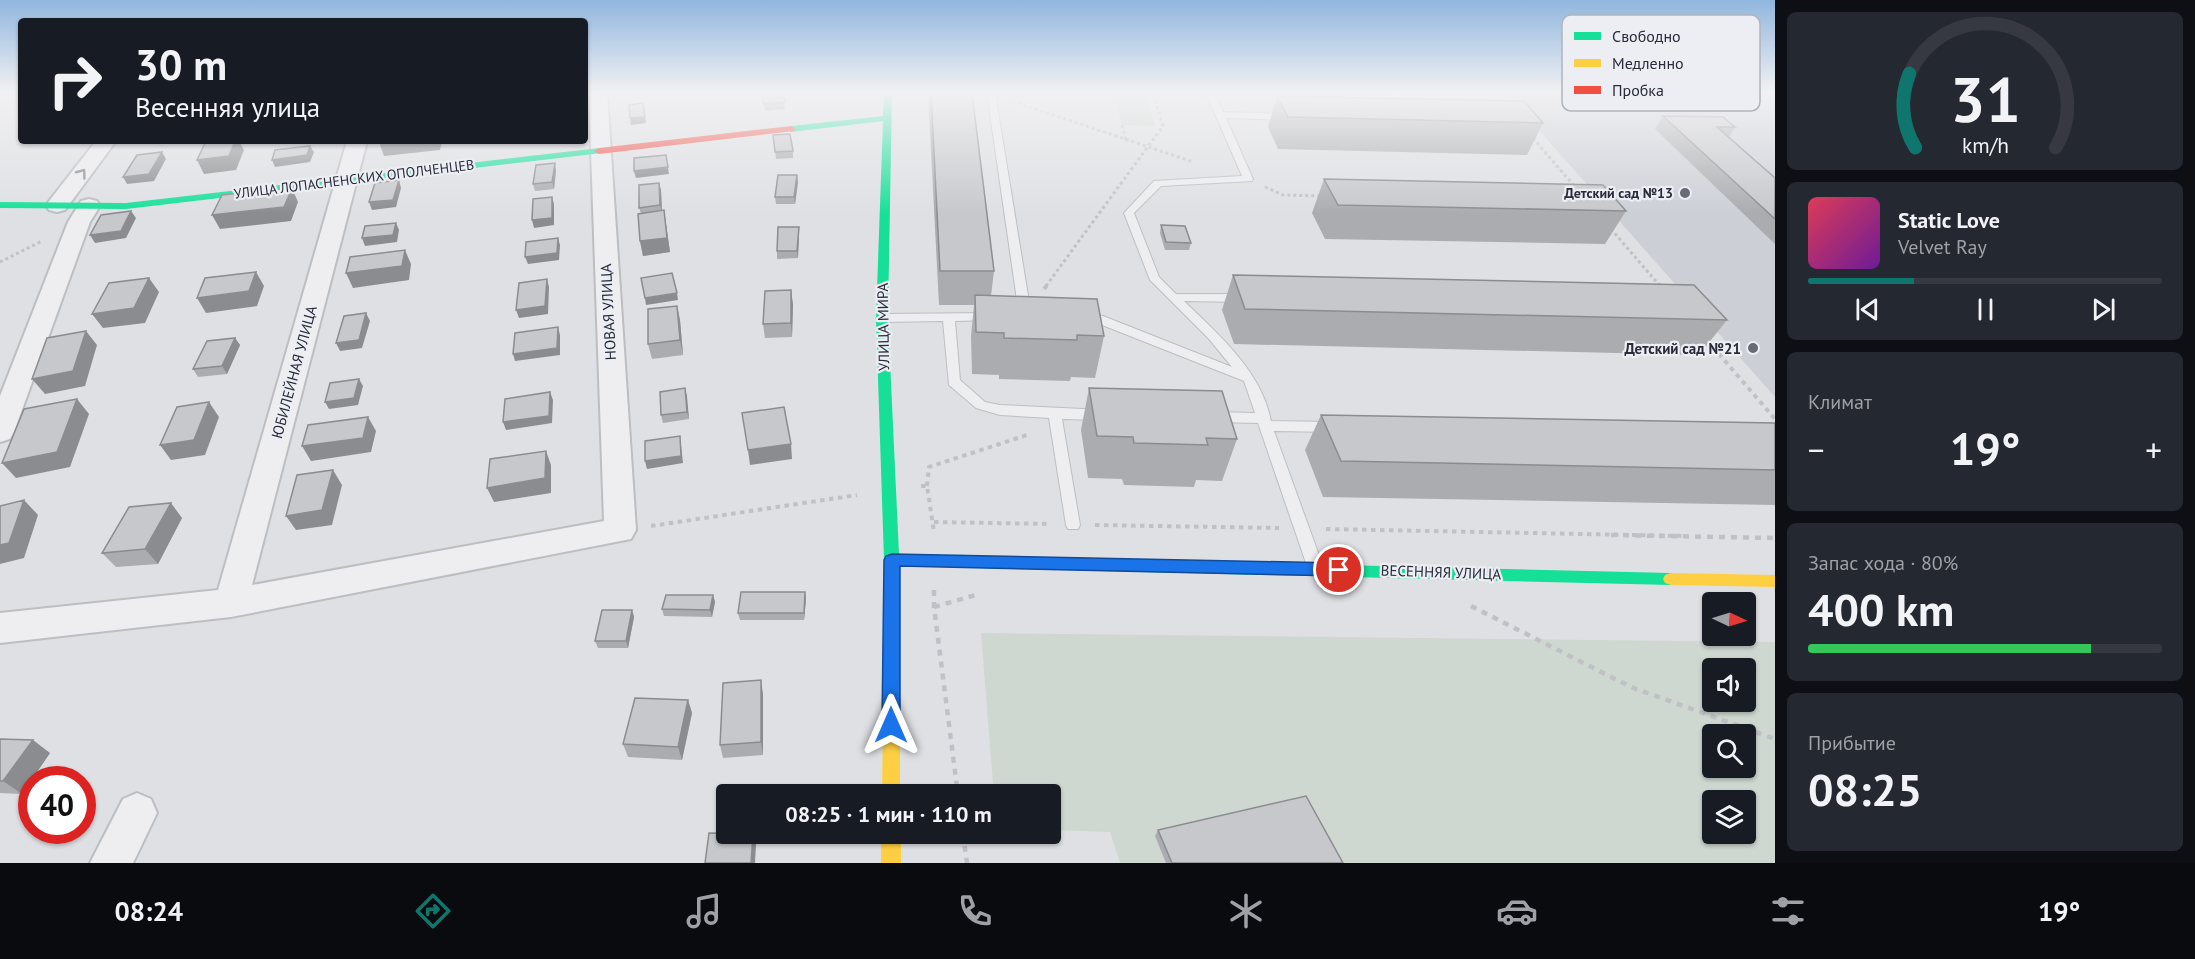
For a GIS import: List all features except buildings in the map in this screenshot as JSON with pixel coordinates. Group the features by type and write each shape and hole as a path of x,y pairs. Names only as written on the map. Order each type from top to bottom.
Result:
{"street":[{"name":"НОВАЯ УЛИЦА","path":"599,133 620,530"},
{"name":"УЛИЦА ЛОПАСНЕНСКИХ ОПОЛЧЕНЦЕВ","path":"0,206 57,205 84,214 126,206 745,133"},
{"name":"УЛИЦА МИРА","path":"886,133 882,318 892,560 891,784"},
{"path":"57,205 104,144"},
{"name":"ЮБИЛЕЙНАЯ УЛИЦА","path":"231,603 356,144"},
{"path":"0,432 84,214"},
{"path":"0,628 231,603 620,530"},
{"name":"ВЕСЕННЯЯ УЛИЦА","path":"892,560 1775,581"},
{"path":"111,863 137,813"},
{"path":"891,844 891,863"}],"lane":[{"path":"882,318 1020,317 996,133"},
{"path":"1228,133 1248,179 1158,183 1130,213 1154,278 1213,336 1249,378 1316,569"},
{"path":"1174,297 1251,298"},
{"path":"949,317 954,382 981,405 1056,419 1113,415"},
{"path":"1067,318 1099,319 1249,378"},
{"path":"1194,416 1350,428"},
{"path":"1056,419 1073,525"}],"path":[{"path":"1124,133 1126,140"},
{"path":"1020,317 1158,133"},
{"path":"1530,133 1580,193"},
{"path":"0,262 84,214"},
{"path":"1611,229 1666,292"},
{"path":"1705,338 1775,419"},
{"path":"957,784 934,607 934,522 927,486 929,467 1056,419"},
{"path":"889,490 927,486"},
{"path":"620,530 824,500"},
{"path":"934,522 1775,538"},
{"path":"934,607 986,592"},
{"path":"1460,601 1631,687 1775,739"},
{"path":"964,844 967,863"}],"shaded area":[{"name":"Детский сад №13","path":"1542,133 1775,133 1775,397"},
{"path":"981,633 1702,641 1702,646 1756,646 1756,642 1775,642 1775,863 1120,863 1110,832 1061,830 1061,784 993,784"}],"traffic: fast":[{"path":"887,133 882,318 892,560 892,646"},
{"path":"0,205 126,206 599,151"},
{"path":"892,560 1671,579"}],"traffic: slow":[{"path":"1671,579 1775,581"},
{"path":"891,784 892,646"},
{"path":"891,844 891,863"}],"traffic: jam":[{"path":"599,151 754,133"}],"place":[{"name":"Детский сад №13","path":"1685,193"},
{"name":"Детский сад №21","path":"1753,348"}],"route":[{"path":"891,725 892,560 1339,570"}]}
